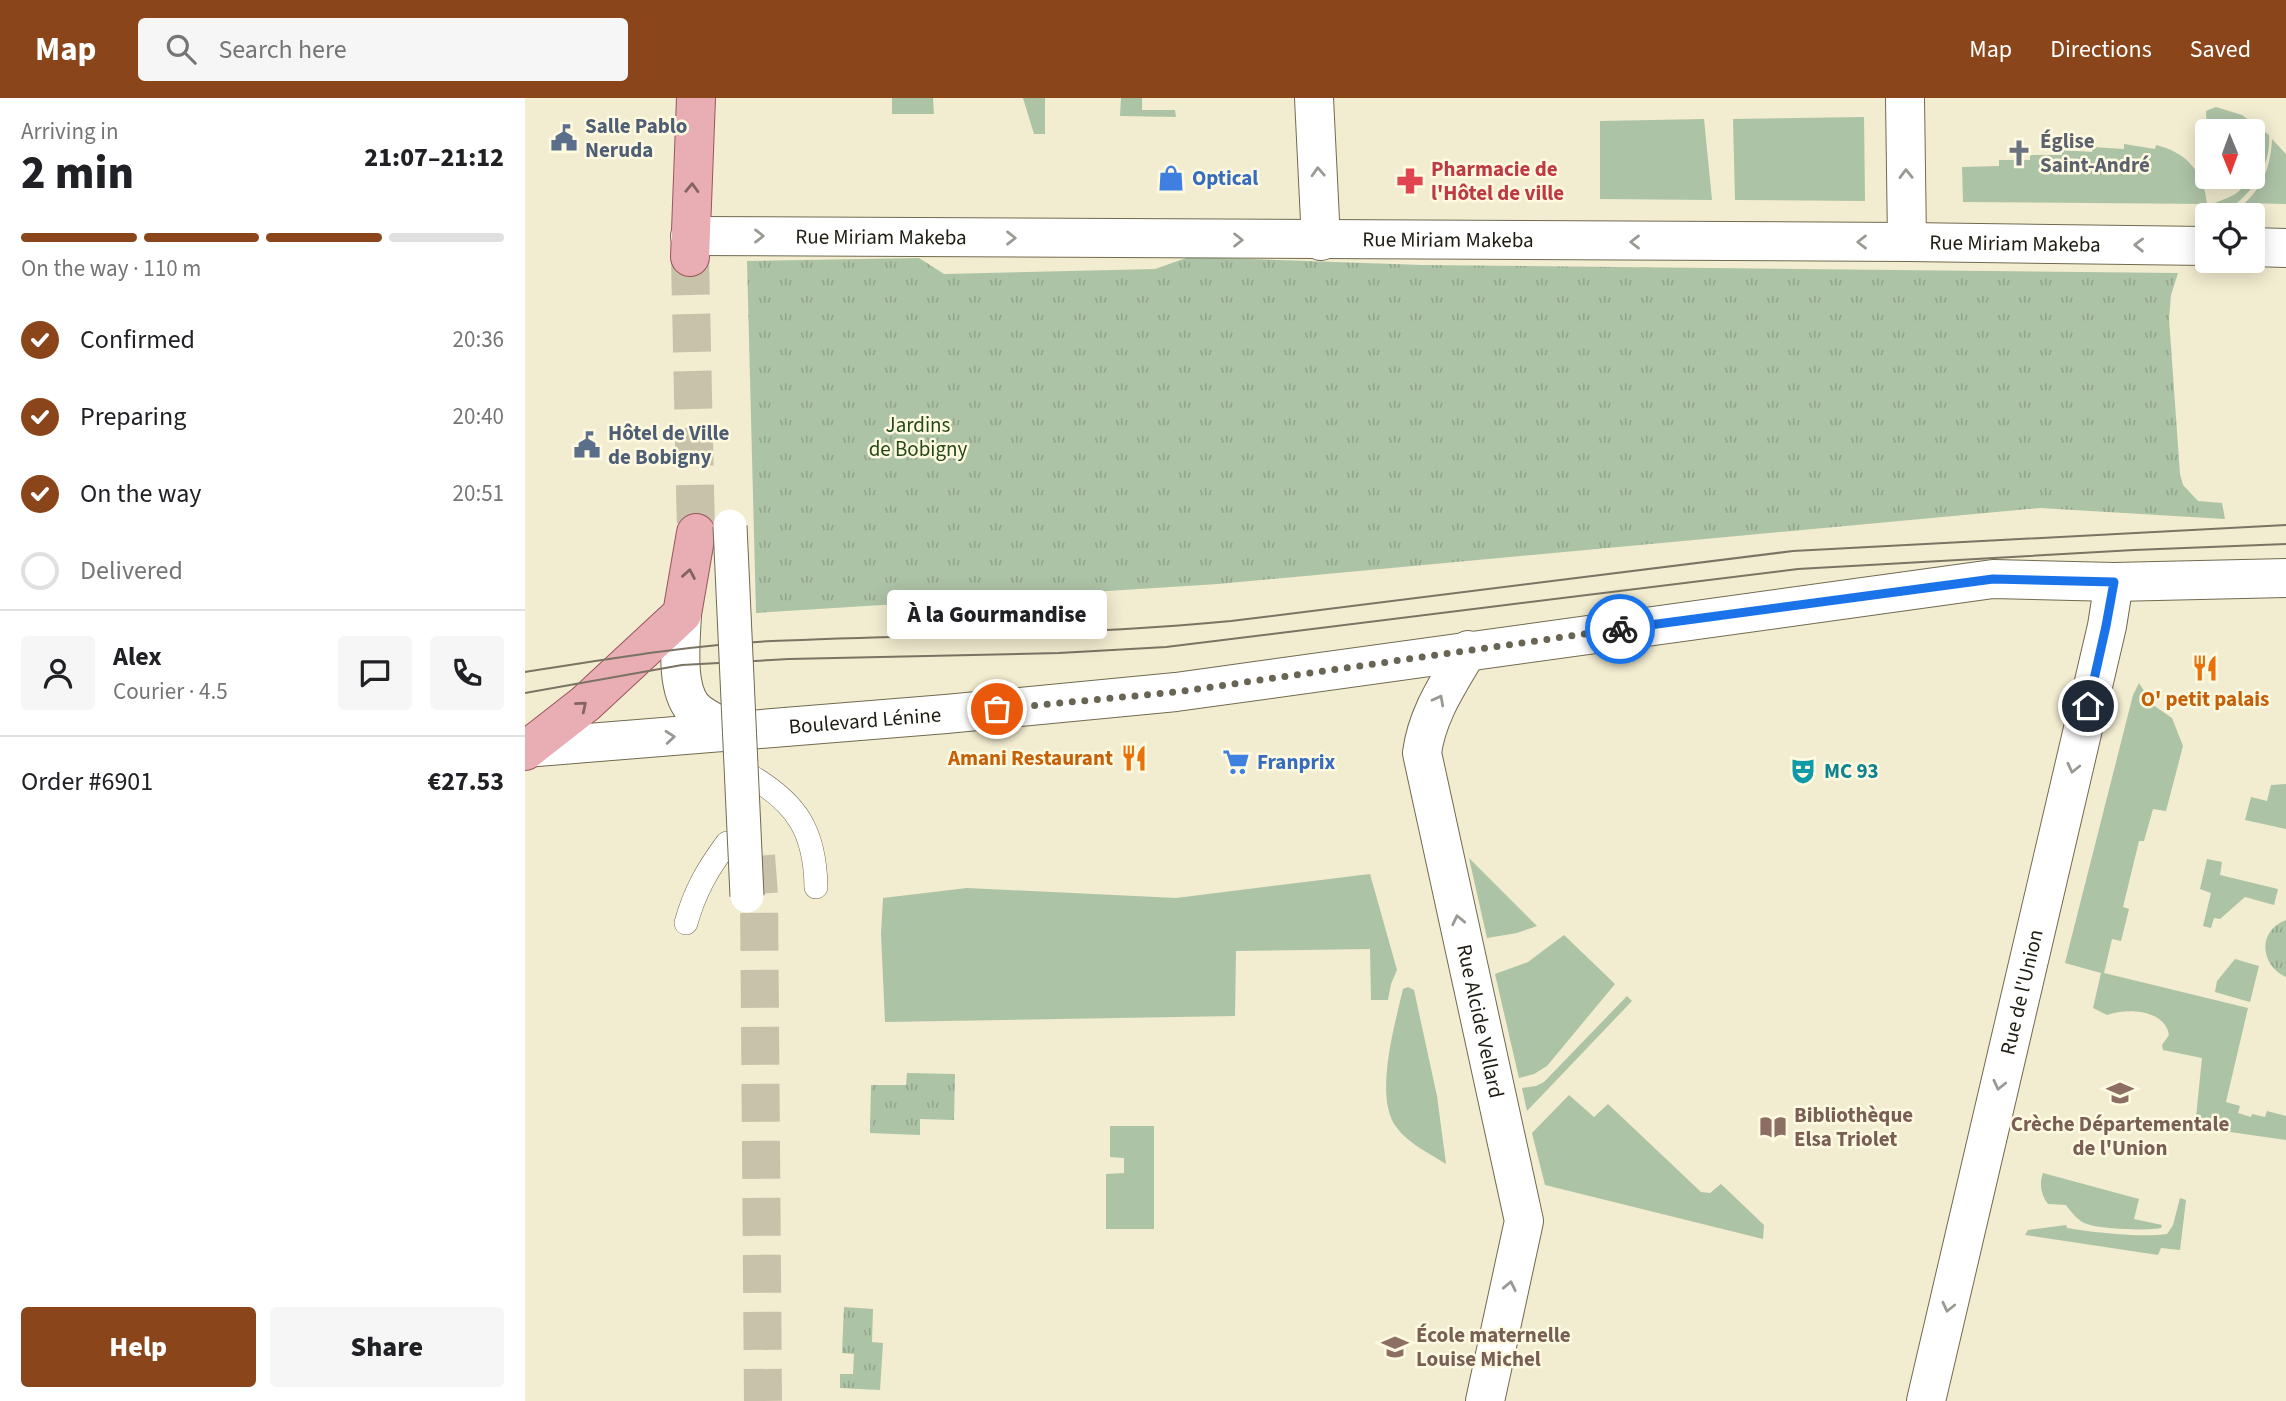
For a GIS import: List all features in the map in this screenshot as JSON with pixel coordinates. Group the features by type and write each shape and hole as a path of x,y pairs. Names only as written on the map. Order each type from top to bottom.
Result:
{"main road":[{"path":"690,247 696,98"},
{"path":"526,749 585,704 682,614 713,530"}],"street":[{"path":"1314,98 1321,241"},
{"path":"1905,98 1907,242"},
{"name":"Rue Miriam Makeba","path":"690,247 1321,241 1907,242 2195,246"},
{"path":"2265,247 2286,247"},
{"path":"713,530 747,896"},
{"name":"Boulevard Lénine","path":"526,749 1176,692 1993,579 2114,582 2286,578"},
{"name":"Rue de l'Union","path":"1927,1401 2114,582"},
{"path":"682,614 681,678 684,688 694,709 731,732"},
{"name":"Rue Alcide Vellard","path":"1468,650 1436,704 1424,734 1422,753 1524,1221 1485,1401"}],"lane":[{"path":"749,775 771,788 796,812 808,834 815,862 815,887"},
{"path":"686,923 693,898 707,870 727,844"}],"green space":[{"path":"892,98 933,98 934,114 892,114"},
{"path":"1023,98 1045,98 1045,134 1034,134"},
{"path":"1121,98 1142,98 1142,110 1175,110 1176,117 1120,116"},
{"path":"2216,107 2247,119 2206,119 2206,111"},
{"path":"1864,117 1865,201 1735,200 1733,119"},
{"path":"1704,119 1712,200 1600,199 1600,121"},
{"path":"2265,132 2269,135 2265,164"},
{"path":"2272,139 2286,154 2286,204 2245,203 2257,189 2265,189 2265,174"},
{"path":"2124,144 2155,149 2156,145 2185,158 2195,170 2195,189 2204,189 2207,203 1963,202 1962,167 1999,166 1999,160 2030,160 2030,155 2062,155 2062,150 2092,152 2093,147 2124,149"},
{"path":"2241,189 2251,189 2237,203 2215,203"},
{"name":"Jardins de Bobigny","path":"1189,257 1422,265 2178,273 2171,295 2169,319 2180,474 2183,485 2198,501 2222,503 2225,519 2040,508 1218,584 756,613 747,261 919,258 944,274 1155,269"},
{"path":"2139,683 2153,705 2172,718 2183,746 2166,811 2153,809 2144,841 2139,841 2123,907 2129,909 2121,941 2112,939 2104,973 2248,1008 2226,1102 2240,1106 2238,1113 2251,1117 2252,1114 2265,1117 2267,1111 2286,1116 2286,1140 2195,1127 2202,1058 2163,1050 2162,1045 2169,1035 2166,1026 2153,1015 2134,1011 2107,1015 2093,1008 2101,973 2065,963 2133,695"},
{"path":"2286,784 2286,829 2245,820 2251,797 2267,801 2271,785"},
{"path":"1469,858 1537,926 1517,933 1487,938"},
{"path":"2207,859 2222,862 2220,875 2278,889 2274,905 2245,897 2220,919 2214,918 2211,928 2203,926 2211,893 2200,889"},
{"path":"1370,874 1397,970 1388,1000 1371,1000 1370,949 1236,951 1235,1016 885,1022 881,934 883,898 967,888 1176,898"},
{"path":"2286,920 2286,977 2271,965 2265,948 2270,932"},
{"path":"1564,935 1615,984 1547,1066 1534,1074 1519,1078 1495,974 1528,962"},
{"path":"2235,959 2259,966 2250,1002 2215,992 2217,981"},
{"path":"1408,987 1414,990 1437,1096 1446,1164 1407,1139 1390,1115 1386,1081 1388,1061 1403,989"},
{"path":"1627,996 1632,1001 1527,1111 1522,1088 1544,1082"},
{"path":"907,1073 955,1074 954,1120 920,1119 920,1135 870,1133 871,1085 906,1085"},
{"path":"1569,1095 1594,1117 1608,1104 1701,1192 1710,1193 1721,1184 1764,1225 1763,1239 1545,1185 1532,1133"},
{"path":"1110,1126 1154,1126 1154,1229 1106,1229 1106,1174 1124,1173 1124,1158 1110,1157"},
{"path":"2043,1173 2139,1199 2134,1219 2162,1225 2161,1228 2112,1228 2084,1223 2066,1205 2048,1204 2041,1189"},
{"path":"2180,1198 2186,1200 2180,1250 2161,1248 2158,1255 2025,1235 2028,1230 2066,1225 2067,1228 2116,1234 2167,1234 2173,1225"},
{"path":"844,1307 873,1309 872,1342 883,1343 880,1390 840,1388 840,1374 853,1374 854,1354 842,1353"}],"tunnel":[{"path":"690,257 696,533"},
{"path":"756,856 759,895 763,1401"}],"tram line":[{"path":"525,672 648,653 741,643 1059,632 1231,621 1793,551 2286,525"},
{"path":"525,693 682,665 1166,647 1798,569 2286,544"}],"way so far":[{"path":"997,709 1176,692 1620,629"}],"place":[{"name":"Salle Pablo Neruda","path":"564,138"},
{"name":"Église Saint-André","path":"2019,153"},
{"name":"Optical","path":"1171,178"},
{"name":"Pharmacie de l'Hôtel de ville","path":"1410,181"},
{"name":"Hôtel de Ville de Bobigny","path":"587,445"},
{"name":"O' petit palais","path":"2205,668"},
{"name":"À la Gourmandise","path":"997,709"},
{"name":"Amani Restaurant","path":"1134,758"},
{"name":"Franprix","path":"1236,762"},
{"name":"MC 93","path":"1803,771"},
{"name":"Crèche Départementale de l'Union","path":"2120,1093"},
{"name":"Bibliothèque Elsa Triolet","path":"1773,1127"},
{"name":"École maternelle Louise Michel","path":"1395,1347"}],"route":[{"path":"1620,629 1993,579 2114,582 2088,706"}]}
